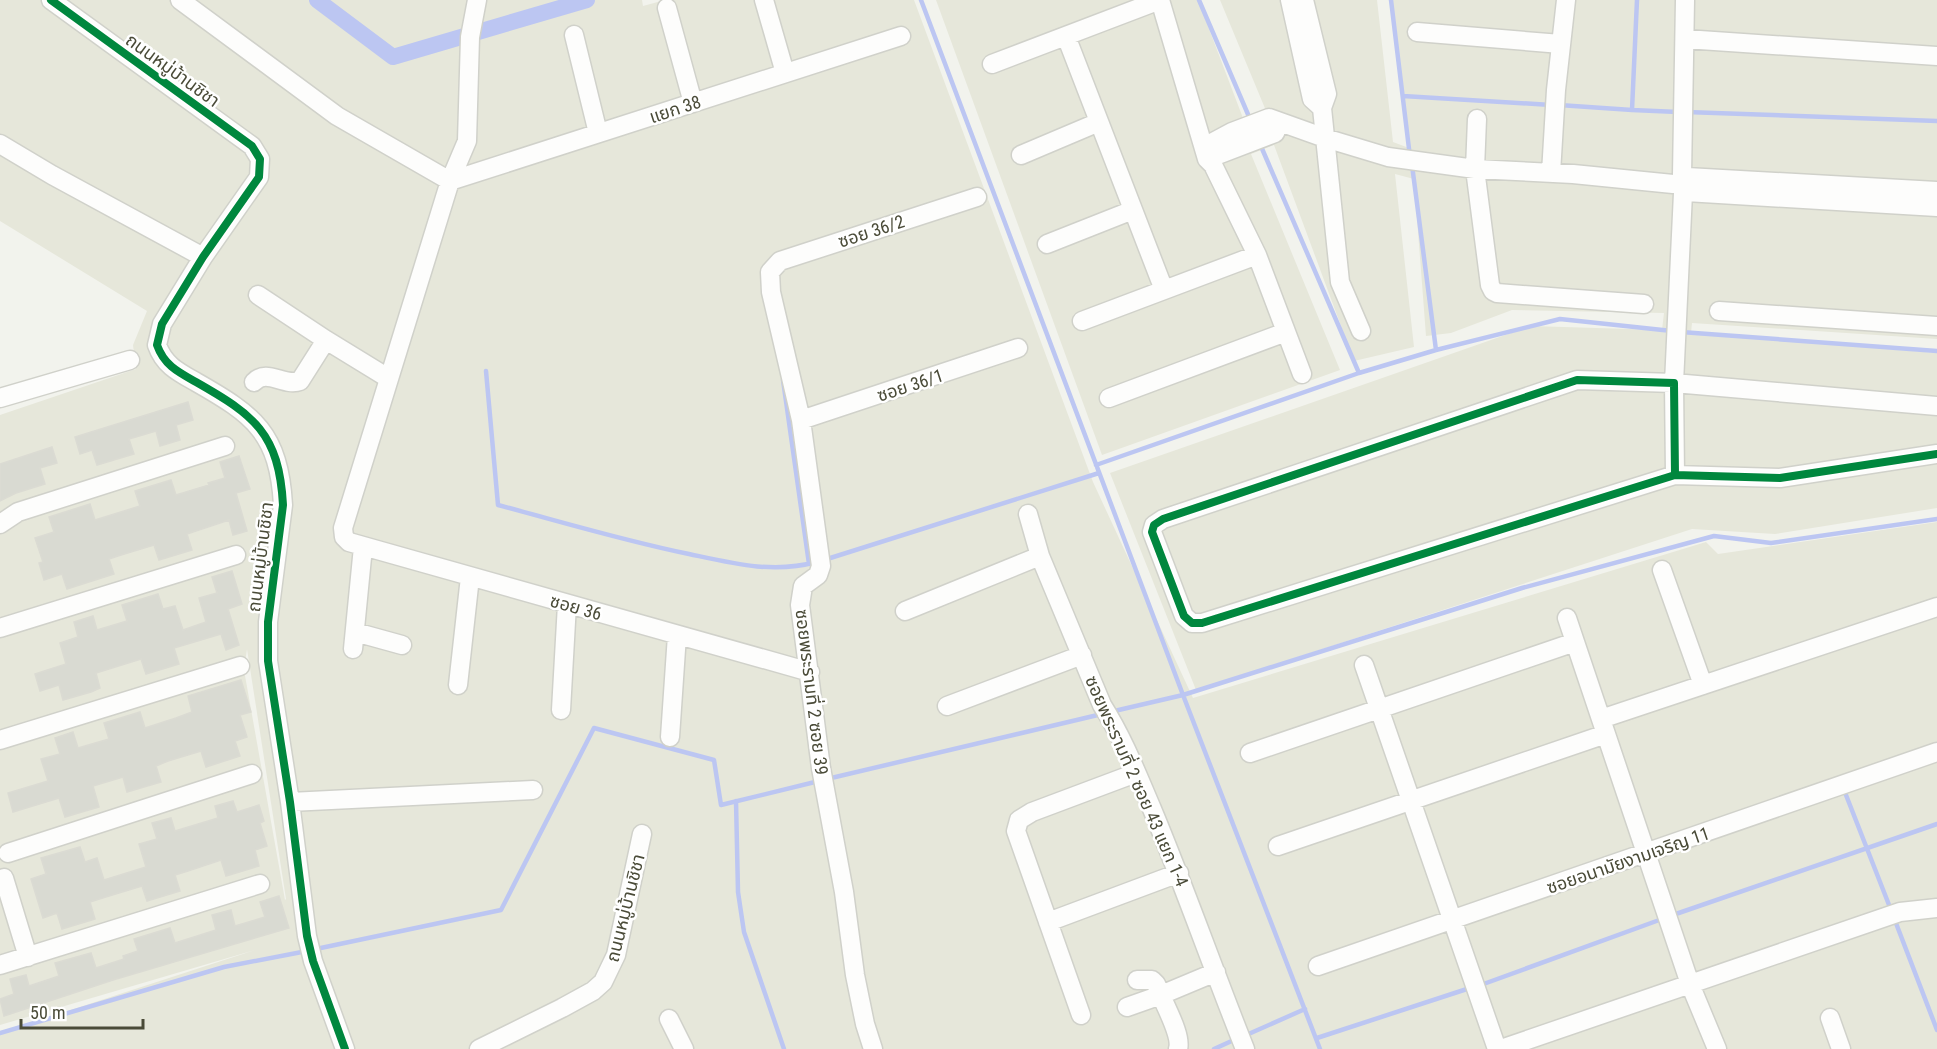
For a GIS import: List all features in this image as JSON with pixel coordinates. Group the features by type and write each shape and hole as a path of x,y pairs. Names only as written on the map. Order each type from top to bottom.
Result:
{"street":[{"name":"ถนนหมู่บ้านชิชา","path":"51,0 252,146 260,159 259,177 203,257 162,324 157,345 166,363 179,373 232,402 247,414 260,428 277,463 283,505 268,622 268,661 290,802 307,936 313,961 345,1049"},
{"path":"180,0 337,116 450,181"},
{"path":"258,295 388,378 450,181 467,141 471,37 477,0"},
{"path":"764,0 785,73"},
{"path":"992,64 1160,0 1206,153 1257,255 1302,374"},
{"path":"1290,0 1312,99 1322,108"},
{"path":"1304,0 1327,94 1322,108 1340,282 1361,331"},
{"path":"1551,173 1556,90 1566,0"},
{"path":"1675,475 1674,383 1684,125 1685,0"},
{"path":"667,8 693,103"},
{"path":"1417,32 1561,44"},
{"path":"574,35 598,133"},
{"name":"แยก 38","path":"450,181 901,36"},
{"path":"1066,36 1164,290"},
{"path":"1685,39 1937,56"},
{"path":"1477,119 1475,169 1490,285 1493,291 1644,304"},
{"path":"1021,155 1099,122"},
{"path":"1206,153 1274,125 1388,157 1475,169 1809,192 1937,207"},
{"path":"0,144 203,257"},
{"path":"1809,192 1937,191"},
{"name":"ซอย 36/2","path":"770,272 780,261 977,196"},
{"path":"1047,244 1133,210"},
{"path":"1082,321 1257,255"},
{"name":"ซอยพระรามที่ 2 ซอย 39","path":"770,272 771,292 801,420 821,566 818,575 803,586 800,605 823,776 868,1047"},
{"path":"1719,311 1937,326"},
{"path":"1109,398 1286,332"},
{"path":"254,382 262,377 270,376 293,384 300,381 326,340"},
{"name":"ซอย 36/1","path":"801,420 1018,348"},
{"path":"0,398 130,360"},
{"name":"ซอย 36","path":"388,378 343,528 344,537 349,543 810,672"},
{"path":"1937,406 1674,383 1577,380 1163,519 1154,525 1152,532 1184,616 1192,623 1202,623 1675,475 1780,478 1937,454"},
{"path":"0,524 18,512 225,446"},
{"name":"ซอยพระรามที่ 2 ซอย 43 แยก 1-4","path":"1028,514 1040,556 1102,705 1113,722 1179,873 1245,1048"},
{"path":"363,547 354,641 402,645"},
{"path":"0,628 236,555"},
{"path":"905,611 1040,556"},
{"path":"1662,570 1704,685"},
{"path":"458,686 470,577"},
{"path":"561,710 567,604"},
{"path":"1278,846 1411,800 1603,727 1704,685 1937,607"},
{"path":"1567,618 1690,984 1717,1049"},
{"path":"670,737 677,635"},
{"path":"1250,753 1575,642"},
{"path":"947,706 1082,655"},
{"path":"1364,665 1499,1049 1900,912 1937,908"},
{"path":"0,740 240,666"},
{"name":"ซอยอนามัยงามเจริญ 11","path":"1318,966 1937,752"},
{"path":"1081,1015 1016,831 1019,820 1032,812 1136,773"},
{"path":"28,957 2,879 10,874 14,863 4,851 252,774"},
{"path":"290,802 533,790"},
{"name":"ถนนหมู่บ้านชิชา","path":"479,1049 562,1008 593,991 603,982 616,956 642,834"},
{"path":"1048,922 1179,873"},
{"path":"0,965 260,884"},
{"path":"1127,1007 1216,972"},
{"path":"1137,980 1152,980 1156,984 1177,1034 1180,1043 1178,1049"},
{"path":"1830,1018 1841,1049"},
{"path":"669,1019 684,1049"}],"shaded area":[{"path":"0,0 642,0 643,6 665,0 914,0 1093,482 1193,698 1706,542 1718,554 1937,522 1937,1049 0,1049 0,1033 255,950 0,1025 0,415 136,369 133,345 147,311 0,221","holes":["247,649 286,899 244,670"]},
{"path":"936,0 1198,0 1246,126 1269,118 1220,0 1377,0 1393,142 1409,148 1391,0 1937,0 1937,339 1692,323 1691,333 1937,353 1937,508 1775,534 1692,529 1196,690 1110,473 1531,326 1662,330 1664,313 1512,310 1451,333 1426,336 1414,179 1395,174 1414,347 1354,361 1274,145 1251,154 1340,370 1102,455"}],"building":[{"path":"188,402 193,420 176,425 180,440 160,446 156,431 129,439 134,454 97,465 92,450 80,454 75,437"},
{"path":"52,447 57,463 40,468 45,484 16,493 0,501 0,464"},
{"path":"239,456 250,489 236,493 247,531 233,535 229,520 187,534 192,550 159,560 154,545 121,555 109,559 114,574 67,589 62,574 44,580 39,563 43,562 35,538 54,532 49,517 90,504 95,520 140,506 135,491 171,480 176,495 209,485 208,483 225,478 220,462"},
{"path":"232,571 242,604 228,609 239,645 226,650 221,634 174,648 179,664 146,674 141,659 96,673 100,688 91,692 63,700 59,685 40,691 35,674 66,664 60,643 78,637 74,622 93,616 97,630 127,621 122,605 158,594 163,609 175,606 183,630 206,622 199,598 217,593 212,577"},
{"path":"241,680 251,712 240,715 247,737 235,741 240,756 206,767 201,751 156,766 161,782 127,792 123,777 93,786 99,807 65,817 59,798 13,812 8,793 48,781 41,759 60,754 55,738 73,732 78,748 109,739 104,723 140,712 145,728 192,712 188,696"},
{"path":"233,801 237,812 259,805 264,821 260,823 267,846 255,850 259,866 226,876 221,860 175,875 180,891 147,901 142,886 90,902 95,919 62,929 57,913 43,918 31,879 46,874 41,858 80,847 85,862 97,858 104,880 146,867 139,844 157,839 152,823 171,818 175,831 218,818 215,806"},
{"path":"279,896 289,928 113,980 4,1016 0,999 14,994 10,979 26,975 29,986 59,976 55,963 91,953 96,968 124,959 123,956 138,951 134,939 170,928 175,943 216,930 212,915 231,910 235,926 265,917 260,902"}],"waterway":[{"path":"317,0 393,57 587,0"},
{"path":"921,0 1183,695 1320,1049"},
{"path":"1199,0 1250,119"},
{"path":"1391,0 1410,157"},
{"path":"1559,105 1632,110 1637,0"},
{"path":"1403,96 1551,105"},
{"path":"1632,110 1678,112"},
{"path":"1686,112 1937,121"},
{"path":"1260,144 1359,373"},
{"path":"1412,165 1436,350"},
{"path":"1096,465 1359,373 1436,350 1560,319 1672,331"},
{"path":"1681,332 1937,351"},
{"path":"486,371 498,505 641,543 736,564 784,567 816,562"},
{"path":"783,380 809,564"},
{"path":"824,560 1099,473"},
{"path":"1110,712 1183,695 1522,588 1714,536 1771,543 1937,519"},
{"path":"827,779 1102,714"},
{"path":"316,949 501,910 594,728 714,760 721,805 819,781"},
{"path":"1846,795 1891,910"},
{"path":"736,801 738,892 744,932 784,1049"},
{"path":"1670,916 1937,824"},
{"path":"1894,918 1937,1030"},
{"path":"1478,986 1662,919"},
{"path":"0,1033 224,967 307,951"},
{"path":"1317,1038 1470,988"},
{"path":"1244,1036 1305,1009"},
{"path":"1214,1049 1236,1039"}],"cycle path":[{"path":"51,0 252,146 260,159 259,177 203,257 162,324 157,345 172,367 248,416 269,443 276,460 283,505 268,622 268,661 290,802 307,936 313,961 345,1049"},
{"path":"1675,475 1202,623 1192,623 1184,616 1152,532 1154,525 1163,519 1577,380 1674,383 1675,475 1780,478 1937,454"}]}
